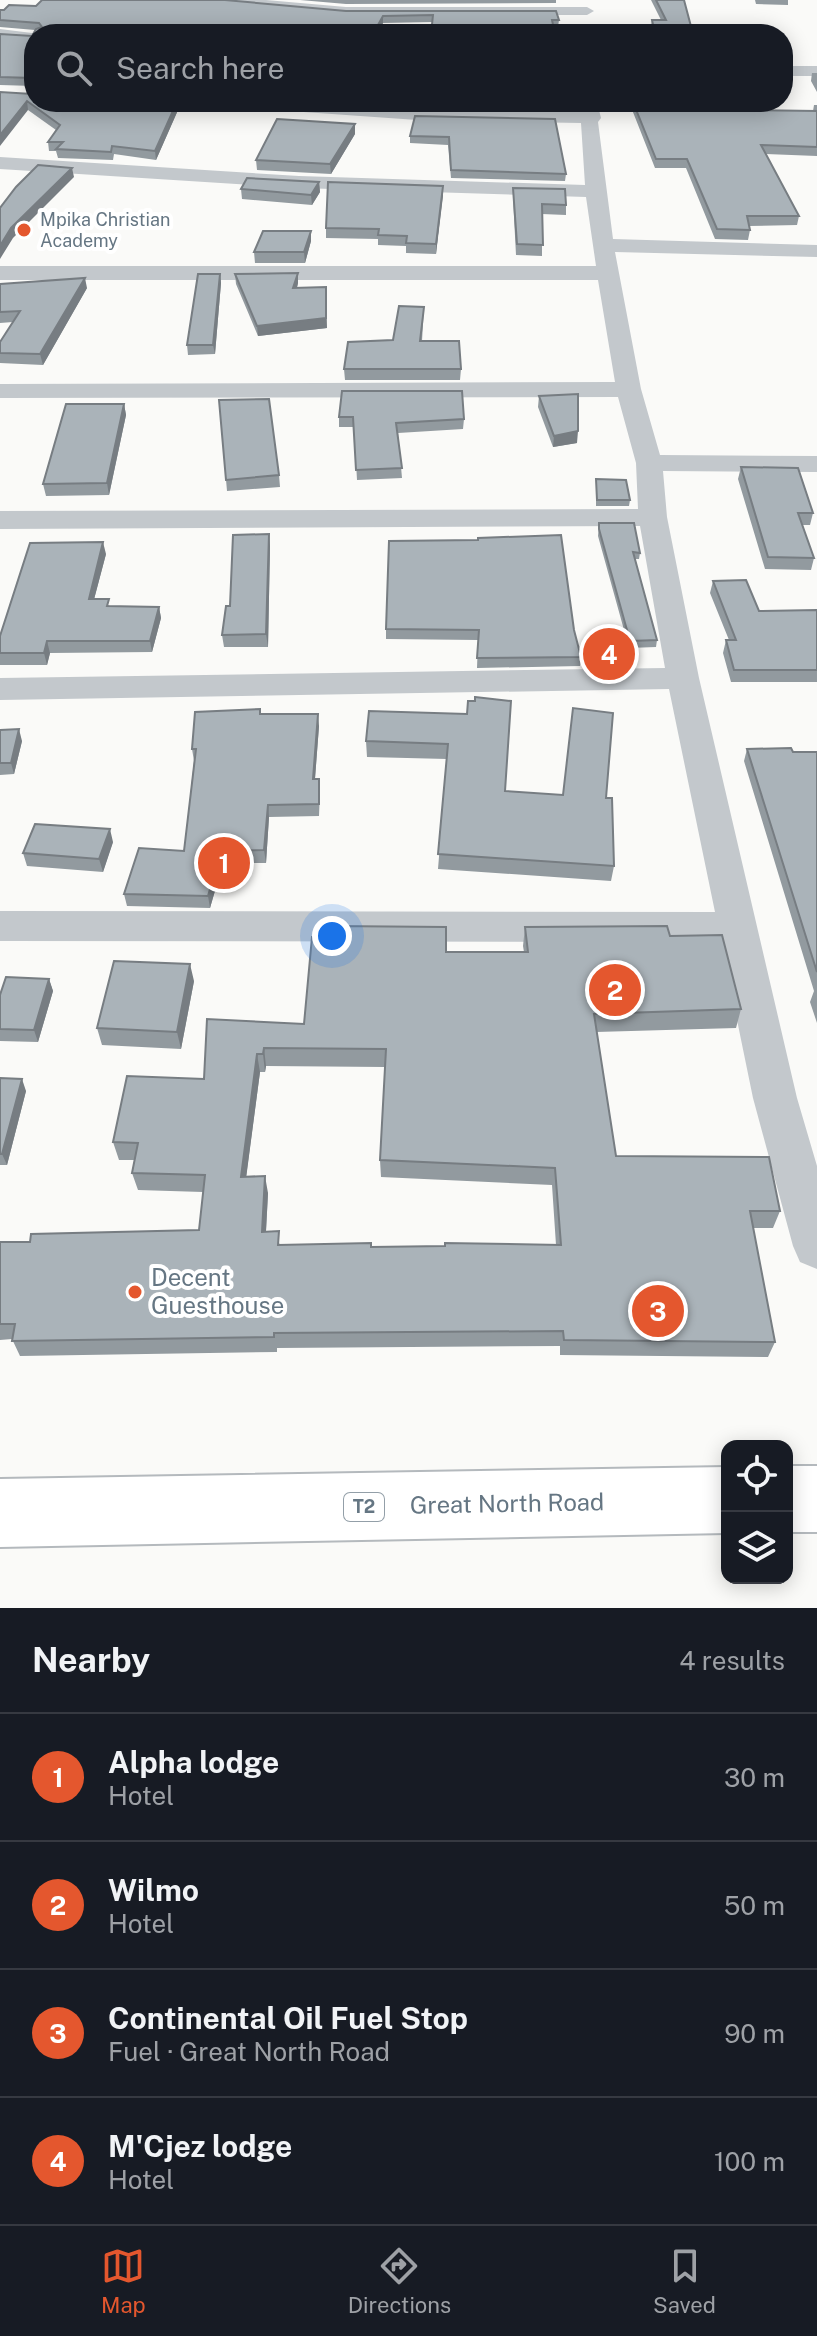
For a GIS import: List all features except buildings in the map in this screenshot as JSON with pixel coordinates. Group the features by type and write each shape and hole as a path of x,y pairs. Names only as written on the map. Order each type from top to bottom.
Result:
{"highway":[{"path":"793,1499 817,1499"},
{"name":"Great North Road","path":"0,1513 721,1500"}],"street":[{"path":"213,0 346,11 587,11"},
{"path":"0,34 24,35"},
{"path":"793,71 817,71"},
{"path":"374,112 417,115 521,112"},
{"path":"590,112 595,191 606,259 629,389 649,463 653,517 683,678 775,1098 817,1246"},
{"path":"0,163 299,182 595,191"},
{"path":"0,273 817,251"},
{"path":"0,391 629,389"},
{"path":"649,463 815,468"},
{"path":"0,520 653,517"},
{"path":"0,689 683,678"},
{"path":"0,926 737,927"}],"place":[{"name":"Mpika Christian Academy","path":"24,230"},
{"name":"M'Cjez lodge","path":"609,654"},
{"name":"Alpha lodge","path":"224,863"},
{"name":"Wilmo","path":"615,990"},
{"name":"Decent Guesthouse","path":"135,1292"},
{"name":"Continental Oil Fuel Stop","path":"658,1311"}]}
